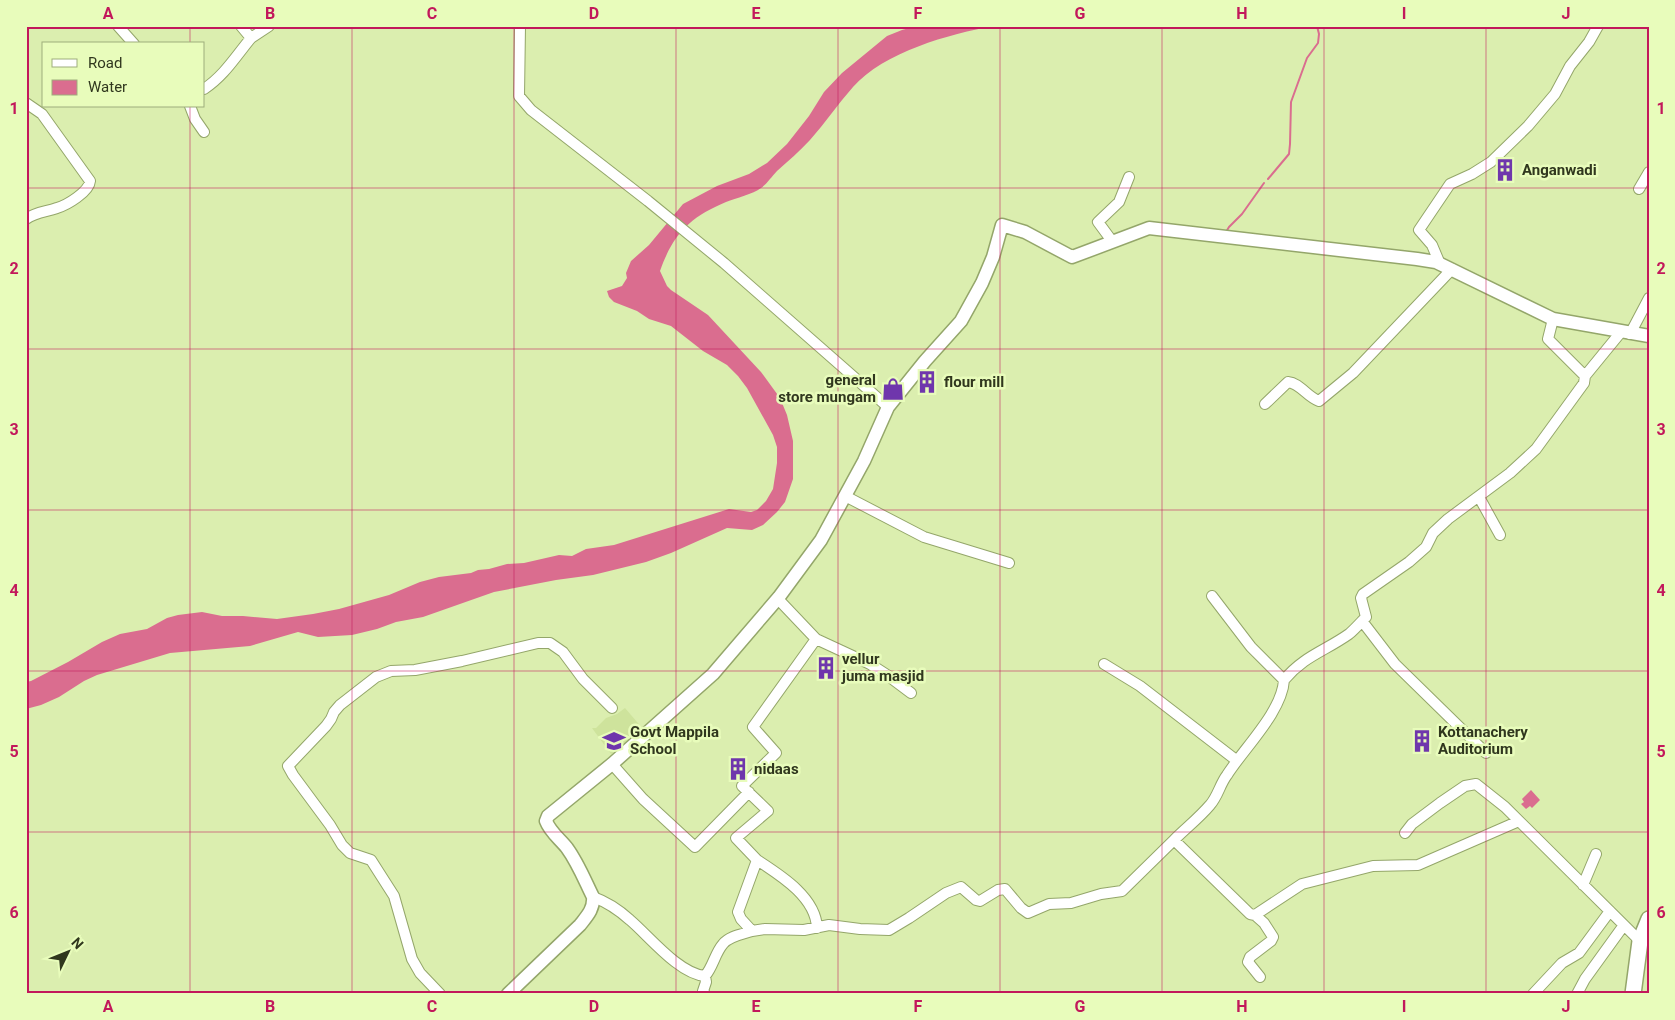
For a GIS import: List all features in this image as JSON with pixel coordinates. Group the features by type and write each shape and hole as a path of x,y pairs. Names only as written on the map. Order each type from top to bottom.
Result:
{"highway":[{"path":"1633,994 1640,941 1649,919"}],"main road":[{"path":"508,994 580,925 590,913 594,904 593,897 568,849 551,831 546,821 548,816 612,764 713,674 778,599 821,540 864,462 888,407 925,361 961,321 982,283 993,257 1002,225 1025,232 1072,258 1149,228 1417,258 1446,266 1553,319 1649,336"}],"street":[{"path":"118,26 132,42"},
{"path":"241,26 251,38"},
{"path":"205,88 225,71 251,38 269,26"},
{"path":"520,26 518,90 521,100 548,124 648,201 724,263 888,407"},
{"path":"1265,404 1288,382 1295,383 1312,399 1319,401 1353,373 1446,266 1419,230 1445,190 1450,184 1472,174 1491,162 1528,126 1555,94 1570,66 1589,42 1598,26"},
{"path":"26,102 42,114 90,181 88,189 58,208 38,212 26,219"},
{"path":"191,108 195,119 204,132"},
{"path":"1639,189 1649,172"},
{"path":"1112,241 1098,222 1120,202 1129,177"},
{"path":"705,994 702,991 706,982 705,976 722,944 727,940 752,930 804,930 829,925 889,930 946,893 961,887 976,900 980,901 998,890 1005,889 1028,913 1049,904 1071,903 1101,894 1122,891 1212,804 1225,777 1236,760 1277,706 1284,680 1294,668 1351,632 1366,617 1362,603 1363,594 1409,562 1426,547 1433,533 1448,519 1510,473 1536,449 1584,383 1585,376 1625,333 1649,298"},
{"path":"1553,319 1548,339 1585,376"},
{"path":"845,496 924,537 1009,563"},
{"path":"1479,497 1500,534"},
{"path":"1212,596 1251,647 1284,680"},
{"path":"778,599 816,639 870,664 911,692"},
{"path":"1362,621 1394,664 1486,752"},
{"path":"612,764 644,799 695,847 776,753 753,727 816,639"},
{"path":"440,994 420,973 412,959 394,896 371,860 350,853 342,845 330,824 288,766 326,726 340,705 376,677 391,671 415,670 538,643 550,643 563,652 583,679 612,708"},
{"path":"1104,664 1140,686 1236,760"},
{"path":"1405,833 1412,824 1440,802 1465,786 1476,784 1505,807 1640,941"},
{"path":"745,789 768,811 736,838 757,860 775,871 804,898 816,919 817,928"},
{"path":"1255,915 1302,884 1373,866 1418,864 1519,821"},
{"path":"1174,840 1250,914 1255,915 1264,923 1274,936 1272,941 1250,957 1248,962 1260,977"},
{"path":"1583,885 1596,854"},
{"path":"752,930 738,912 757,860"},
{"path":"593,897 608,903 630,919 684,969 705,976"},
{"path":"1533,994 1562,963 1579,953 1610,911"},
{"path":"1577,994 1585,979 1624,926"}],"shaded area":[{"name":"Govt Mappila School","path":"625,708 643,729 611,754 592,728 596,728 606,718 617,714"}],"water":[{"path":"917,26 994,26 957,34 918,46 899,54 866,75 853,87 810,140 763,186 754,192 713,208 684,228 671,247 660,271 671,290 708,315 761,372 780,398 787,415 793,441 793,479 785,502 763,525 752,530 727,528 646,562 593,575 494,592 423,617 396,622 352,635 318,637 298,632 250,646 170,653 97,675 59,697 26,709 26,682 120,634 147,629 167,618 178,615 202,612 222,616 277,619 313,614 389,595 420,582 439,577 471,573 507,564 524,563 559,555 572,556 586,549 614,545 729,509 751,512 757,510 766,501 773,489 777,463 777,447 773,435 747,388 727,365 703,351 671,326 649,319 637,311 614,302 609,297 607,291 622,286 627,278 626,273 631,261 649,245 683,204 717,186 749,174 767,163 787,144 809,116 824,92 842,73 887,36"},
{"path":"1531,790 1540,800 1532,808 1530,806 1526,809 1521,804 1524,802 1522,799"}],"waterway":[{"path":"1268,179 1289,154 1291,102 1307,58 1318,43 1319,34 1317,26"},
{"path":"1226,232 1242,214 1264,183"}],"place":[{"name":"Anganwadi","path":"1505,170"},
{"name":"flour mill","path":"927,382"},
{"name":"general store mungam","path":"893,389"},
{"name":"vellur juma masjid","path":"826,668"},
{"name":"Govt Mappila School","path":"614,741"},
{"name":"Kottanachery Auditorium","path":"1422,741"},
{"name":"nidaas","path":"738,769"}]}
